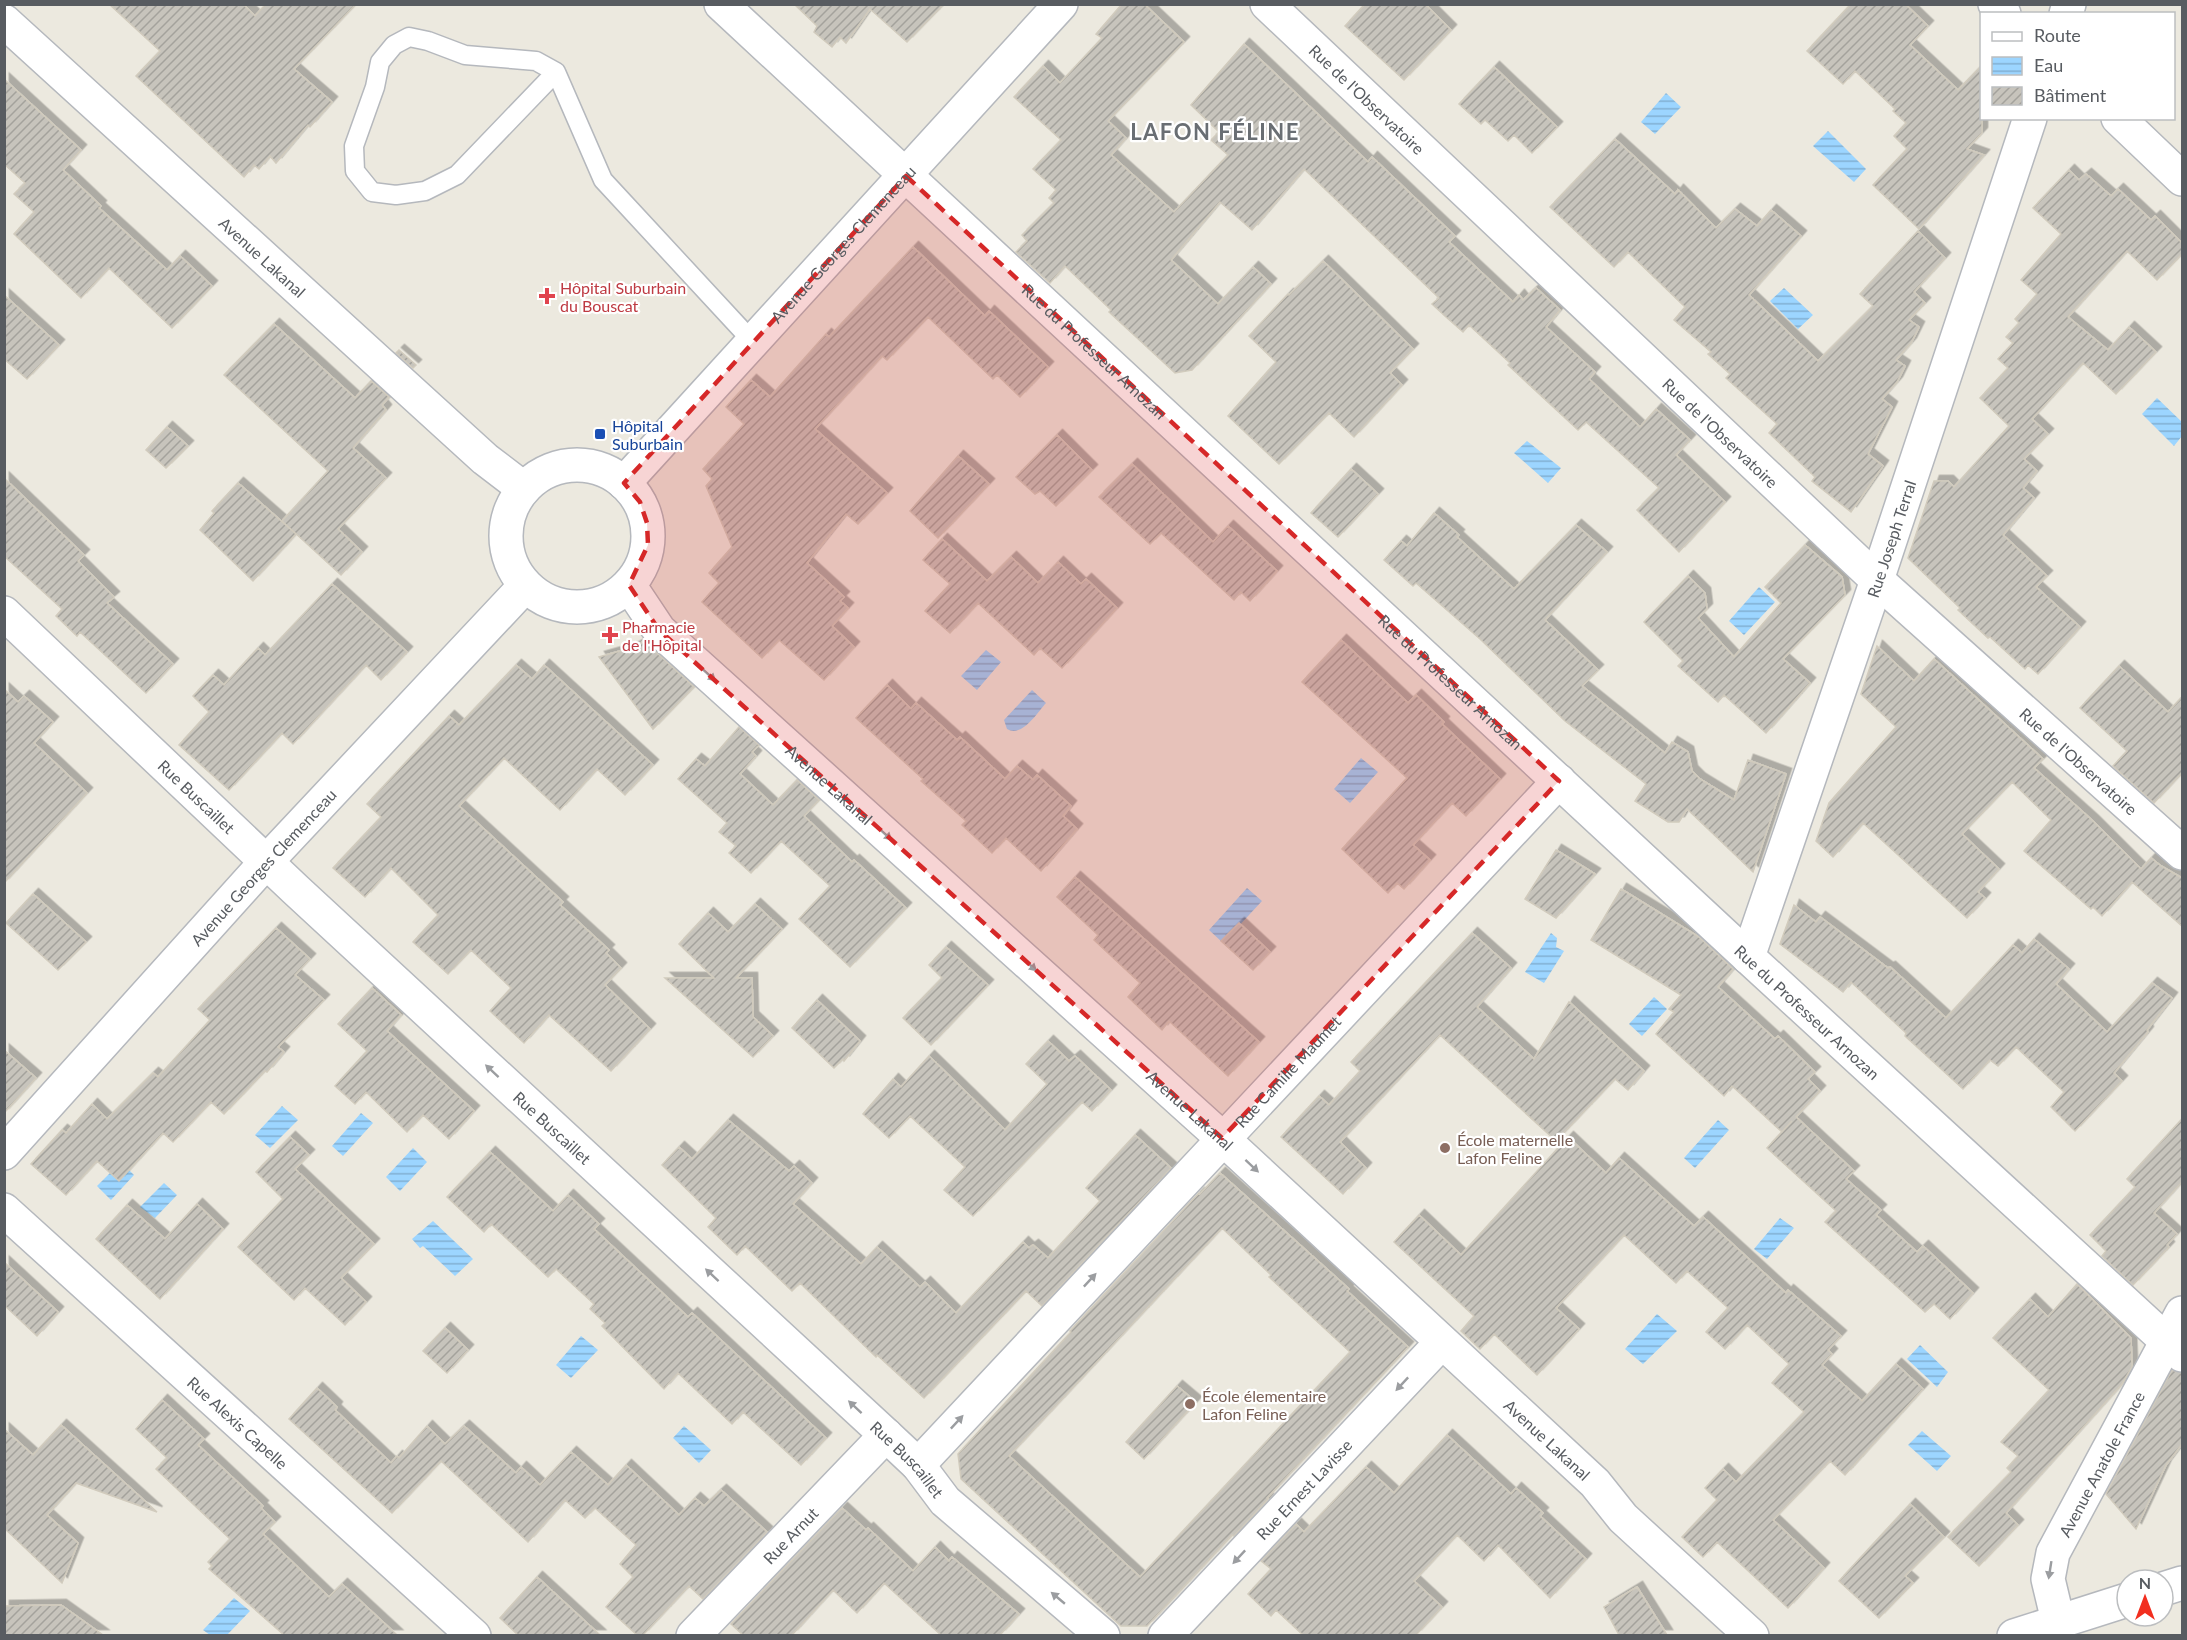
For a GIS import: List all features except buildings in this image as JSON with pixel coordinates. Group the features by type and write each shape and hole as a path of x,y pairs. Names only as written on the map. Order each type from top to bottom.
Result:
{"street":[{"name":"Rue du Professeur Arnozan","path":"721,4 1748,957 2178,1337"},
{"name":"Avenue Georges Clemenceau","path":"624,483 1061,4"},
{"name":"Rue de l'Observatoire","path":"1267,4 1877,580 2182,853"},
{"name":"Avenue Lakanal","path":"4,21 485,459 523,488"},
{"name":"Rue Joseph Terral","path":"1748,957 1877,580 2029,120"},
{"path":"2120,120 2182,179"},
{"path":"574,464 592,466 610,473 624,483 639,502 647,523 648,545 642,567 629,585 614,597 596,605 577,608 558,606 540,598 525,586 510,563 505,537 509,511 523,488 538,476 555,468 574,464"},
{"name":"Avenue Lakanal","path":"629,585 659,630 1222,1138 1595,1483 1623,1518 1752,1635"},
{"name":"Avenue Georges Clemenceau","path":"4,1153 266,862 525,586"},
{"name":"Rue Buscaillet","path":"4,613 266,862 918,1465 945,1501 1103,1635"},
{"name":"Rue Camille Maumet","path":"918,1465 1559,781"},
{"name":"Rue Alexis Capelle","path":"4,1210 474,1635"},
{"name":"Avenue Anatole France","path":"2058,1621 2048,1579 2053,1553 2178,1337"},
{"name":"Rue Ernest Lavisse","path":"1165,1635 1442,1342"},
{"name":"Rue Arnut","path":"693,1635 885,1435"},
{"path":"2014,1635 2115,1604"}],"lane":[{"path":"556,72 457,175 425,191 396,195 372,192 355,171 354,146 375,87 380,62 394,45 409,37 428,41 465,55 536,61 556,72 603,180 753,342"}],"highlighted area":[{"path":"906,176 1559,781 1222,1138 659,630 629,585 648,545 647,523 640,502 624,483"}],"water":[{"path":"1666,93 1681,107 1655,134 1641,122"},
{"path":"1828,131 1866,169 1854,182 1813,146"},
{"path":"1784,288 1813,315 1798,329 1770,301"},
{"path":"2157,398 2182,422 2182,436 2174,446 2142,414"},
{"path":"1527,441 1561,468 1548,483 1514,453"},
{"path":"1759,587 1775,602 1744,635 1729,621"},
{"path":"986,650 1001,662 977,690 961,676"},
{"path":"1032,690 1046,703 1024,727 1013,731 1007,729 1004,720"},
{"path":"1361,758 1378,772 1350,803 1334,789"},
{"path":"1247,888 1262,901 1223,943 1209,930"},
{"path":"1551,933 1557,938 1556,947 1564,951 1544,983 1525,972"},
{"path":"1654,997 1667,1009 1642,1036 1629,1024"},
{"path":"282,1106 298,1120 270,1148 255,1135"},
{"path":"361,1113 373,1123 343,1156 332,1146"},
{"path":"1718,1120 1729,1130 1695,1168 1684,1158"},
{"path":"413,1148 427,1162 400,1191 386,1177"},
{"path":"121,1162 134,1175 111,1200 97,1186"},
{"path":"164,1183 177,1195 155,1218 140,1207"},
{"path":"1780,1218 1794,1228 1767,1259 1754,1249"},
{"path":"433,1221 473,1259 455,1276 423,1246 420,1248 412,1239"},
{"path":"1657,1314 1677,1331 1643,1364 1625,1349"},
{"path":"581,1336 598,1350 571,1378 556,1365"},
{"path":"1920,1345 1948,1372 1937,1387 1907,1359"},
{"path":"684,1426 711,1450 699,1463 673,1438"},
{"path":"1922,1431 1951,1456 1937,1471 1908,1445"},
{"path":"234,1598 250,1611 227,1635 210,1635 203,1630"}],"place":[{"name":"Hôpital Suburbain du Bouscat","path":"547,296"},
{"name":"Hôpital Suburbain","path":"600,434"},
{"name":"Pharmacie de l'Hôpital","path":"610,635"},
{"name":"École maternelle Lafon Feline","path":"1445,1148"},
{"name":"École élementaire Lafon Feline","path":"1190,1404"}],"district":[{"name":"LAFON FÉLINE","path":"1215,131"}]}
